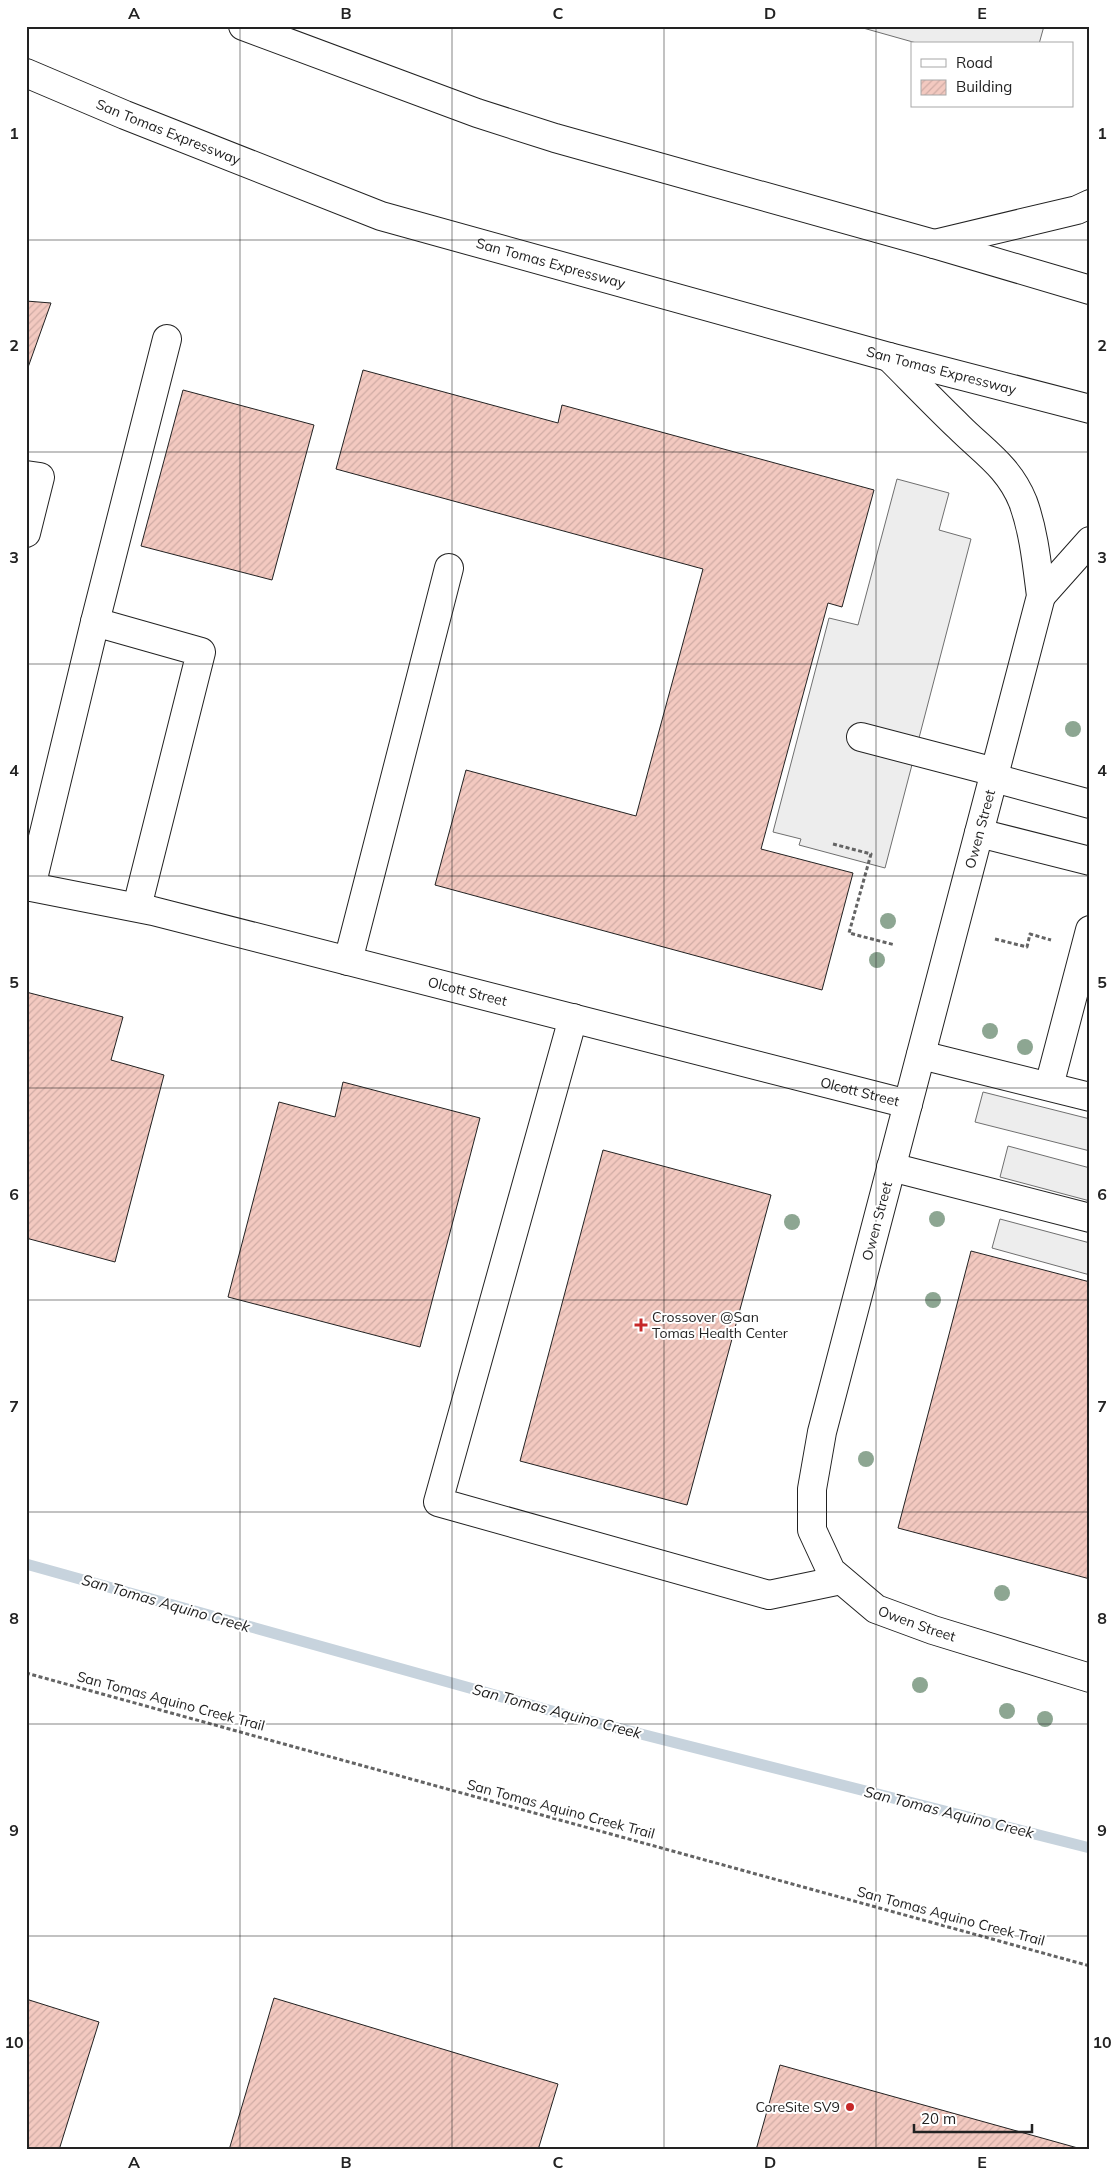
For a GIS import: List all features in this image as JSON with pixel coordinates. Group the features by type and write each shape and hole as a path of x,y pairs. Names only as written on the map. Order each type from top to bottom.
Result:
{"main road":[{"path":"243,26 468,110 520,127 1090,290"},
{"name":"San Tomas Expressway","path":"26,73 125,115 381,216 888,357 1090,410"},
{"path":"934,244 1077,210 1090,204"},
{"path":"28,887 167,339"},
{"path":"888,357 961,429 982,446 1009,476 1022,502 1033,538 1041,596"},
{"path":"26,475 40,477 26,533"},
{"path":"1041,596 1090,541"},
{"path":"348,961 449,568"},
{"name":"Owen Street","path":"1041,596 822,1432 812,1490 812,1530 831,1572 876,1609 933,1630 1090,1678"},
{"path":"95,622 201,652 137,907"},
{"path":"861,737 1090,804"},
{"path":"980,833 1090,861"},
{"name":"Olcott Street","path":"28,887 137,907 908,1104"},
{"path":"1049,1086 1087,939"},
{"path":"573,1018 438,1502 769,1594 841,1580"},
{"path":"921,1055 1090,1097"},
{"path":"891,1167 1090,1218"}],"path":[{"path":"833,844 871,854 849,933 895,945"},
{"path":"995,939 1027,947 1030,934 1087,939"},
{"name":"San Tomas Aquino Creek Trail","path":"26,1673 1090,1966"}],"shaded area":[{"path":"856,26 1044,26 1040,42 913,42"},
{"path":"897,479 949,493 939,530 971,539 885,868 799,845 801,839 773,832 829,618 858,625"},
{"path":"983,1092 1090,1119 1090,1151 975,1122"},
{"path":"1008,1146 1090,1168 1090,1201 1000,1177"},
{"path":"1000,1219 1090,1243 1090,1275 992,1248"}],"building":[{"path":"26,301 51,303 26,373"},
{"path":"363,370 558,423 562,405 874,490 842,607 828,603 761,849 853,873 822,990 435,885 466,770 636,816 703,569 336,469"},
{"path":"183,390 314,425 272,580 141,546"},
{"path":"26,992 123,1017 111,1060 164,1075 115,1262 26,1238"},
{"path":"343,1082 480,1118 420,1347 228,1297 279,1102 335,1117"},
{"path":"603,1150 771,1195 687,1505 520,1461"},
{"path":"971,1251 1090,1282 1090,1579 898,1528"},
{"path":"274,1998 558,2084 538,2150 229,2150"},
{"path":"26,1999 99,2022 59,2150 26,2150"},
{"name":"CoreSite SV9","path":"780,2065 1085,2150 756,2150"}],"waterway":[{"name":"San Tomas Aquino Creek","path":"26,1564 570,1716 1090,1848"}],"place":[{"name":"Crossover @San Tomas Health Center","path":"641,1325"},
{"name":"CoreSite SV9","path":"850,2107"}]}
